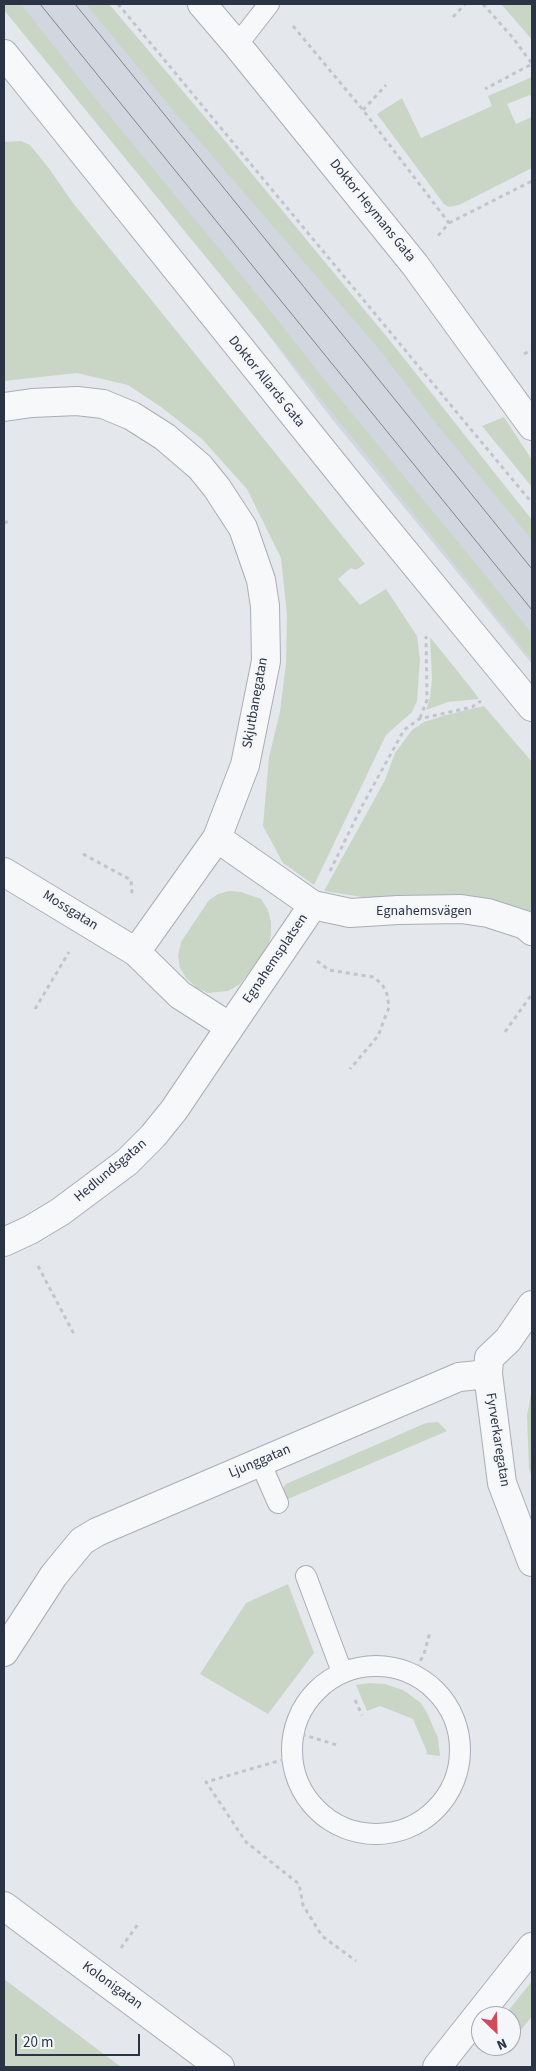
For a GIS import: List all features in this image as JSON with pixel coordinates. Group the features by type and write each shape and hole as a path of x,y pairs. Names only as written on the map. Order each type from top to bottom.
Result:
{"street":[{"name":"Doktor Heymans Gata","path":"202,4 425,278 532,426"},
{"name":"Doktor Allards Gata","path":"4,54 363,501 532,707"},
{"name":"Skjutbanegatan","path":"4,407 32,403 77,401 102,404 132,416 165,437 200,467 217,488 242,528 261,580 265,606 266,661 245,765 217,838"},
{"name":"Egnahemsplatsen","path":"217,838 313,905 230,1027"},
{"path":"217,838 136,952 180,994 230,1027"},
{"name":"Mossgatan","path":"4,872 136,952"},
{"name":"Egnahemsvägen","path":"313,905 350,913 461,909 488,913 525,925 532,931"},
{"name":"Hedlundsgatan","path":"12,1238 60,1212 127,1162 153,1136 174,1110 230,1027"},
{"path":"488,1374 490,1358 508,1340 532,1305"},
{"name":"Ljunggatan","path":"4,1652 54,1575 82,1541 96,1532 459,1377 488,1374"},
{"name":"Fyrverkaregatan","path":"488,1374 502,1483 532,1562"},
{"name":"Kolonigatan","path":"4,1906 220,2067"},
{"path":"437,2067 532,1947"}],"lane":[{"path":"237,45 269,4"},
{"path":"260,1462 278,1503"},
{"path":"306,1576 342,1672"},
{"path":"377,1666 394,1668 413,1675 439,1694 449,1709 456,1725 460,1742 459,1760 455,1777 437,1807 424,1818 400,1829 374,1834 357,1832 340,1826 325,1817 312,1805 295,1775 292,1757 296,1722 314,1692 342,1672 377,1666"}],"path":[{"path":"118,4 532,503"},
{"path":"454,17 465,4"},
{"path":"483,4 514,39 532,64 485,89"},
{"path":"363,110 386,85"},
{"path":"449,223 532,181"},
{"path":"4,523 10,521"},
{"path":"419,719 427,700 426,633"},
{"path":"313,905 362,806 404,730 419,719 472,707 486,698"},
{"path":"83,854 131,880 132,894"},
{"path":"35,1009 86,921"},
{"path":"289,940 329,970 373,977 382,984 387,994 390,1007 378,1036 350,1069"},
{"path":"505,1032 532,994"},
{"path":"12,1238 74,1334"},
{"path":"413,1675 424,1654 430,1632"},
{"path":"294,1732 337,1744"},
{"path":"292,1757 206,1782 246,1842 299,1884 303,1905 322,1936 356,1960"},
{"path":"118,1952 138,1924"}],"shaded area":[{"path":"14,4 104,4 532,529 532,664 328,414 82,87"}],"green space":[{"path":"4,4 21,4 94,97 491,582 532,634 532,660 4,10"},
{"path":"86,4 109,4 220,135 391,342 532,520 532,540 430,416 379,349 178,116"},
{"path":"501,4 532,4 532,40 528,35"},
{"path":"532,77 532,100 530,95 507,104 516,124 532,117 532,168 459,205 449,207 444,204 377,114 402,98 421,138 492,106 488,96"},
{"path":"21,141 30,145 48,167 73,203 365,564 356,570 351,568 338,579 360,605 386,589 417,636 420,660 417,701 412,712 386,735 314,885 283,863 263,826 269,757 280,712 286,663 287,615 281,558 247,489 202,439 161,407 128,385 77,373 4,381 4,142"},
{"path":"504,417 532,460 532,487 482,426"},
{"path":"430,637 479,699 448,702 426,710 430,698 432,679"},
{"path":"484,706 532,762 532,919 431,897 362,897 324,891 385,780 395,753 412,730 424,722"},
{"path":"230,891 241,892 261,899 268,910 271,922 271,935 268,947 240,984 228,991 208,993 197,988 187,979 180,968 178,956 181,942 209,900 218,894"},
{"path":"532,1390 532,1477 529,1469 527,1415"},
{"path":"438,1422 447,1431 281,1502 281,1491 286,1484 426,1423"},
{"path":"288,1584 314,1653 268,1714 200,1674 246,1603"},
{"path":"369,1683 385,1684 403,1690 421,1703 438,1738 440,1756 426,1754 427,1752 413,1719 380,1706 367,1711 356,1685"},
{"path":"4,1979 121,2067 4,2067"},
{"path":"532,1981 532,2016 521,2030 521,2006 512,2006"}],"tram line":[{"path":"40,4 532,610"},
{"path":"75,4 532,569"}]}
